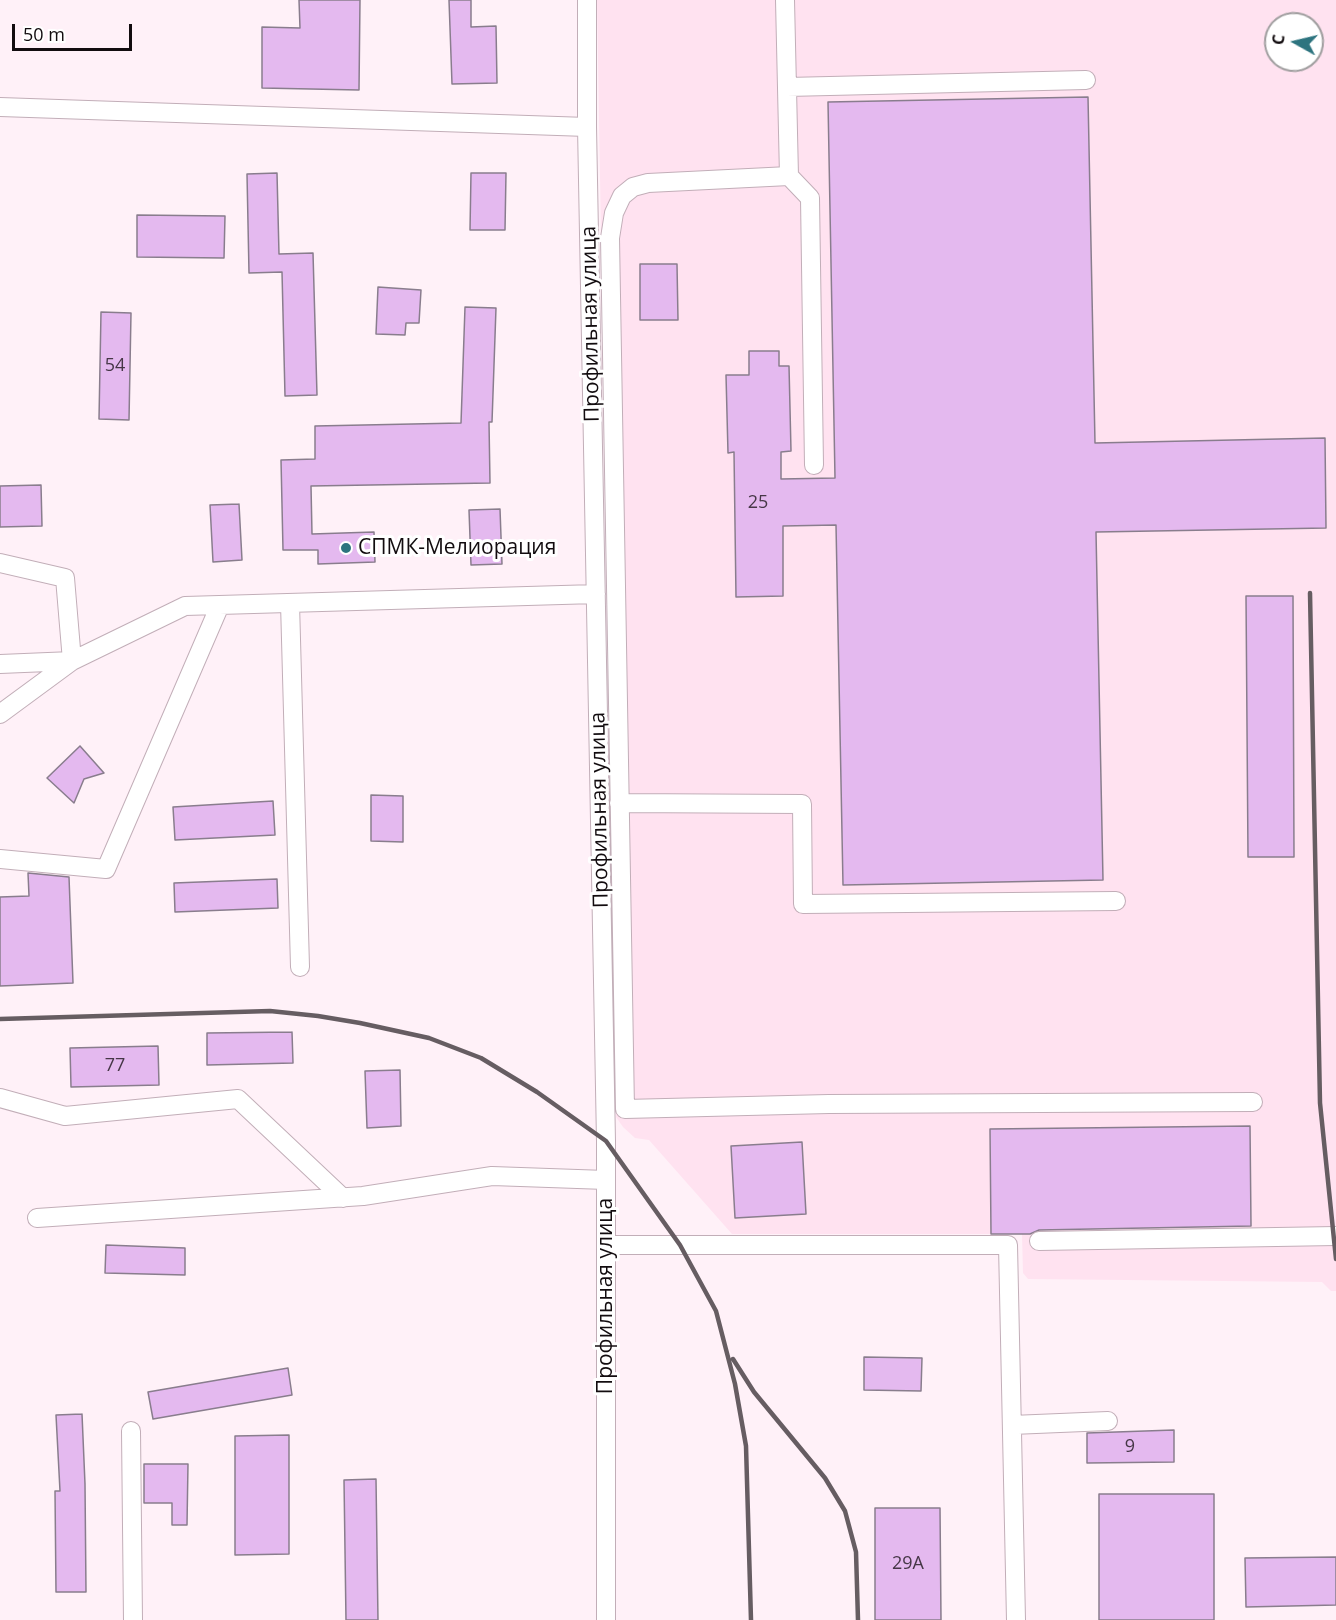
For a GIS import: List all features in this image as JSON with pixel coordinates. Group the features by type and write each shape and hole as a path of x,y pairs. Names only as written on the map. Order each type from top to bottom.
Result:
{"street":[{"name":"Профильная улица","path":"587,0 587,127 606,1180 606,1620"},
{"path":"785,0 789,176 810,198 814,465"},
{"path":"787,87 1086,80"},
{"path":"0,107 587,127"},
{"path":"789,176 648,183 633,187 622,196 614,213 610,238 625,1109 829,1104 1253,1102"},
{"path":"0,563 65,578 72,661"},
{"path":"0,714 72,661 185,606 596,594"},
{"path":"290,603 300,967"},
{"path":"0,859 106,869 220,605"},
{"path":"0,664 72,661"},
{"path":"619,803 802,804 803,904 1116,901"},
{"path":"0,1098 65,1116 238,1099 343,1198"},
{"path":"37,1218 343,1198 492,1176 606,1180"},
{"path":"1039,1241 1336,1236"},
{"path":"606,1245 1008,1245 1016,1620"},
{"path":"1012,1425 1108,1421"},
{"path":"131,1431 134,1620"}],"shaded area":[{"path":"597,0 1336,0 1336,1291 1331,1291 1322,1282 1028,1279 1023,1273 1022,1234 732,1234 649,1140 635,1138 616,1117"}],"building":[{"path":"299,0 360,0 359,90 262,88 262,27 300,28"},
{"path":"449,0 471,0 471,27 496,26 497,83 452,84"},
{"path":"1088,97 1095,443 1325,438 1326,528 1096,532 1103,880 843,885 836,525 783,526 783,596 736,597 734,452 728,453 726,375 749,375 749,351 779,351 779,366 789,366 791,451 781,452 781,479 835,478 828,102"},
{"path":"277,173 279,254 313,253 317,395 285,396 282,272 249,273 247,174"},
{"path":"471,173 506,173 505,230 470,230"},
{"path":"137,215 225,216 224,258 137,257"},
{"path":"640,264 677,264 678,320 640,320"},
{"path":"378,287 421,290 419,323 406,323 405,335 376,334"},
{"path":"465,307 496,308 492,422 489,422 490,483 311,486 312,534 374,532 375,562 318,564 318,550 283,550 281,460 315,459 315,426 461,423"},
{"path":"101,312 131,313 129,420 99,419"},
{"path":"41,485 42,526 0,527 0,486"},
{"path":"239,504 242,560 213,562 210,505"},
{"path":"500,509 502,564 471,565 469,510"},
{"path":"1246,596 1293,596 1294,857 1248,857"},
{"path":"80,746 104,773 84,779 74,803 47,778"},
{"path":"371,795 403,796 403,842 371,841"},
{"path":"273,801 275,835 175,840 173,807"},
{"path":"28,873 69,877 73,983 0,986 0,897 29,896"},
{"path":"277,879 278,908 175,912 174,883"},
{"path":"292,1032 293,1063 207,1065 207,1033"},
{"path":"158,1046 159,1085 71,1087 70,1048"},
{"path":"400,1070 401,1126 367,1128 365,1071"},
{"path":"1250,1126 1251,1226 1039,1230 1030,1234 991,1234 990,1129"},
{"path":"802,1142 806,1214 735,1218 731,1146"},
{"path":"106,1245 185,1248 185,1275 105,1273"},
{"path":"864,1357 922,1358 921,1391 864,1390"},
{"path":"288,1368 292,1395 153,1419 148,1392"},
{"path":"82,1414 86,1592 56,1592 55,1491 60,1491 56,1415"},
{"path":"1174,1430 1174,1462 1087,1463 1087,1433"},
{"path":"289,1435 289,1554 235,1555 235,1436"},
{"path":"144,1464 188,1464 187,1525 172,1525 172,1503 144,1503"},
{"path":"376,1479 378,1620 346,1620 344,1480"},
{"path":"1099,1494 1214,1494 1214,1620 1099,1620"},
{"path":"875,1508 940,1508 941,1620 875,1620"},
{"path":"1336,1557 1336,1605 1246,1607 1245,1558"}],"railway":[{"path":"1310,593 1320,1103 1336,1259"},
{"path":"0,1019 270,1011 360,1023 429,1038 481,1058 537,1092 606,1141 680,1245 716,1311 735,1384 746,1446 751,1620"},
{"path":"733,1359 754,1392 825,1478 845,1511 856,1552 858,1620"}],"place":[{"name":"СПМК-Мелиорация","path":"346,548"}]}
